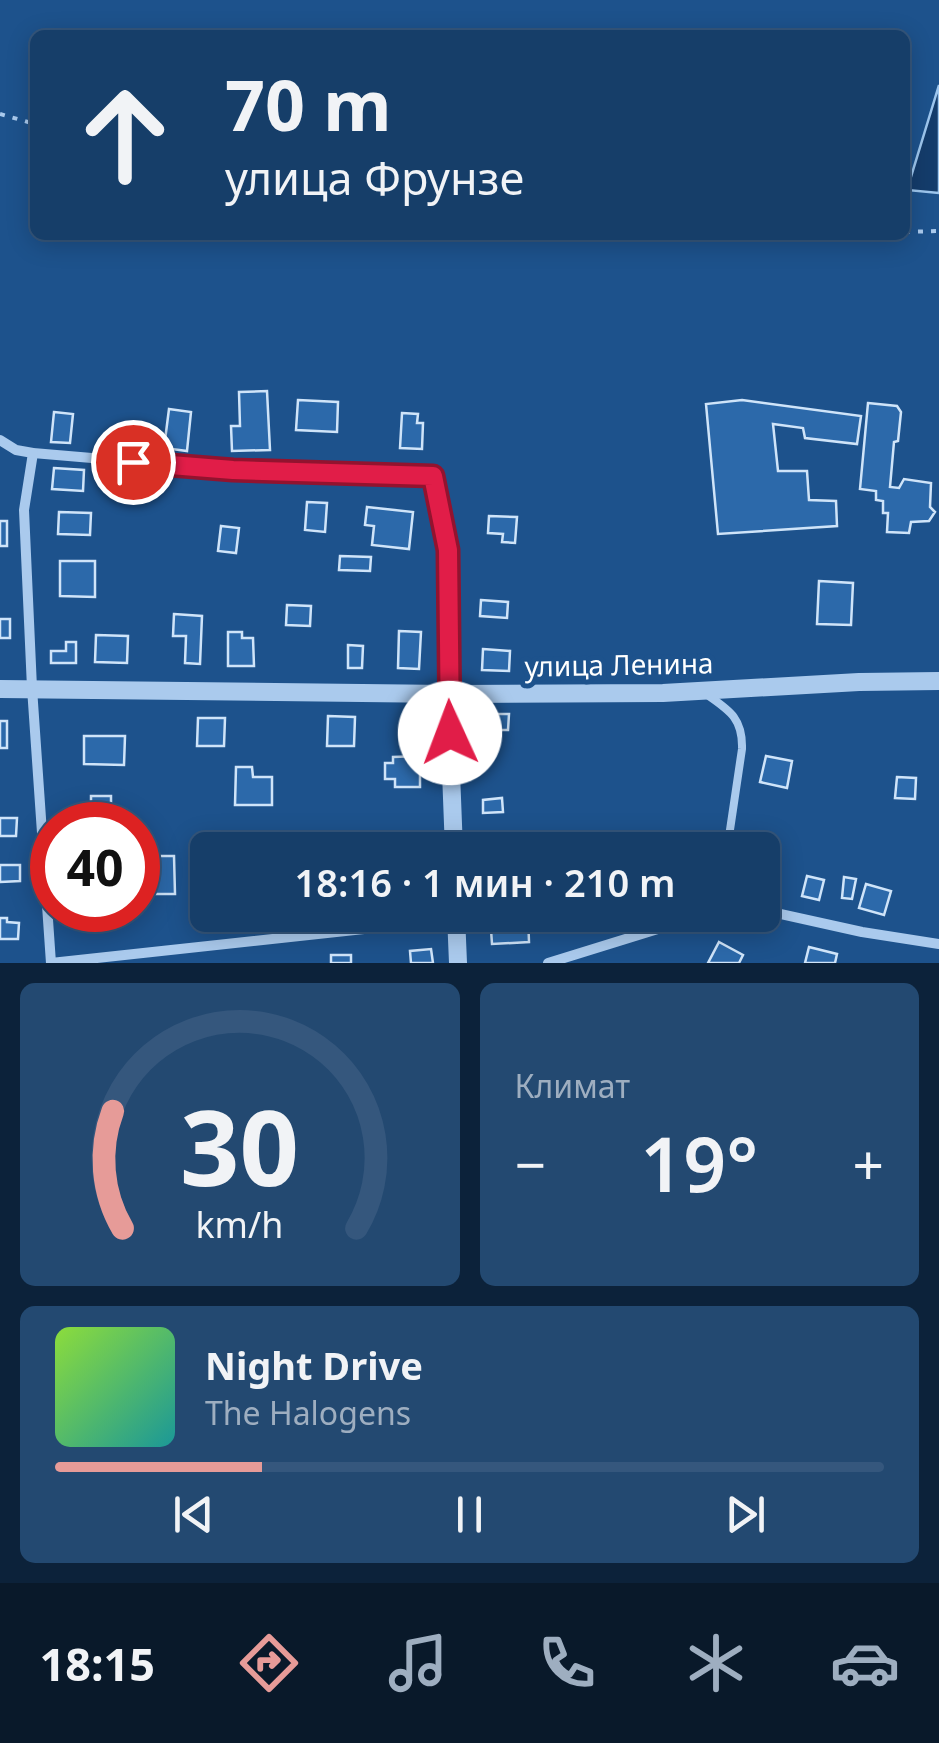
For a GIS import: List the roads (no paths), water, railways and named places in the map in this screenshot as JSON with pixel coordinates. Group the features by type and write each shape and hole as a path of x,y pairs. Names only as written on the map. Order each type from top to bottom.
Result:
{"street":[{"path":"0,440 16,450 32,453 233,470 433,476 448,550 453,832"},
{"path":"32,453 24,510 51,963 324,932"},
{"name":"улица Ленина","path":"0,689 448,694 702,691 939,681"},
{"path":"780,914 939,944"},
{"path":"457,932 458,963"},
{"path":"548,963 647,932"}],"lane":[{"path":"702,691 728,710 742,734 729,832"}],"water":[{"path":"939,85 939,193 910,190"}]}
